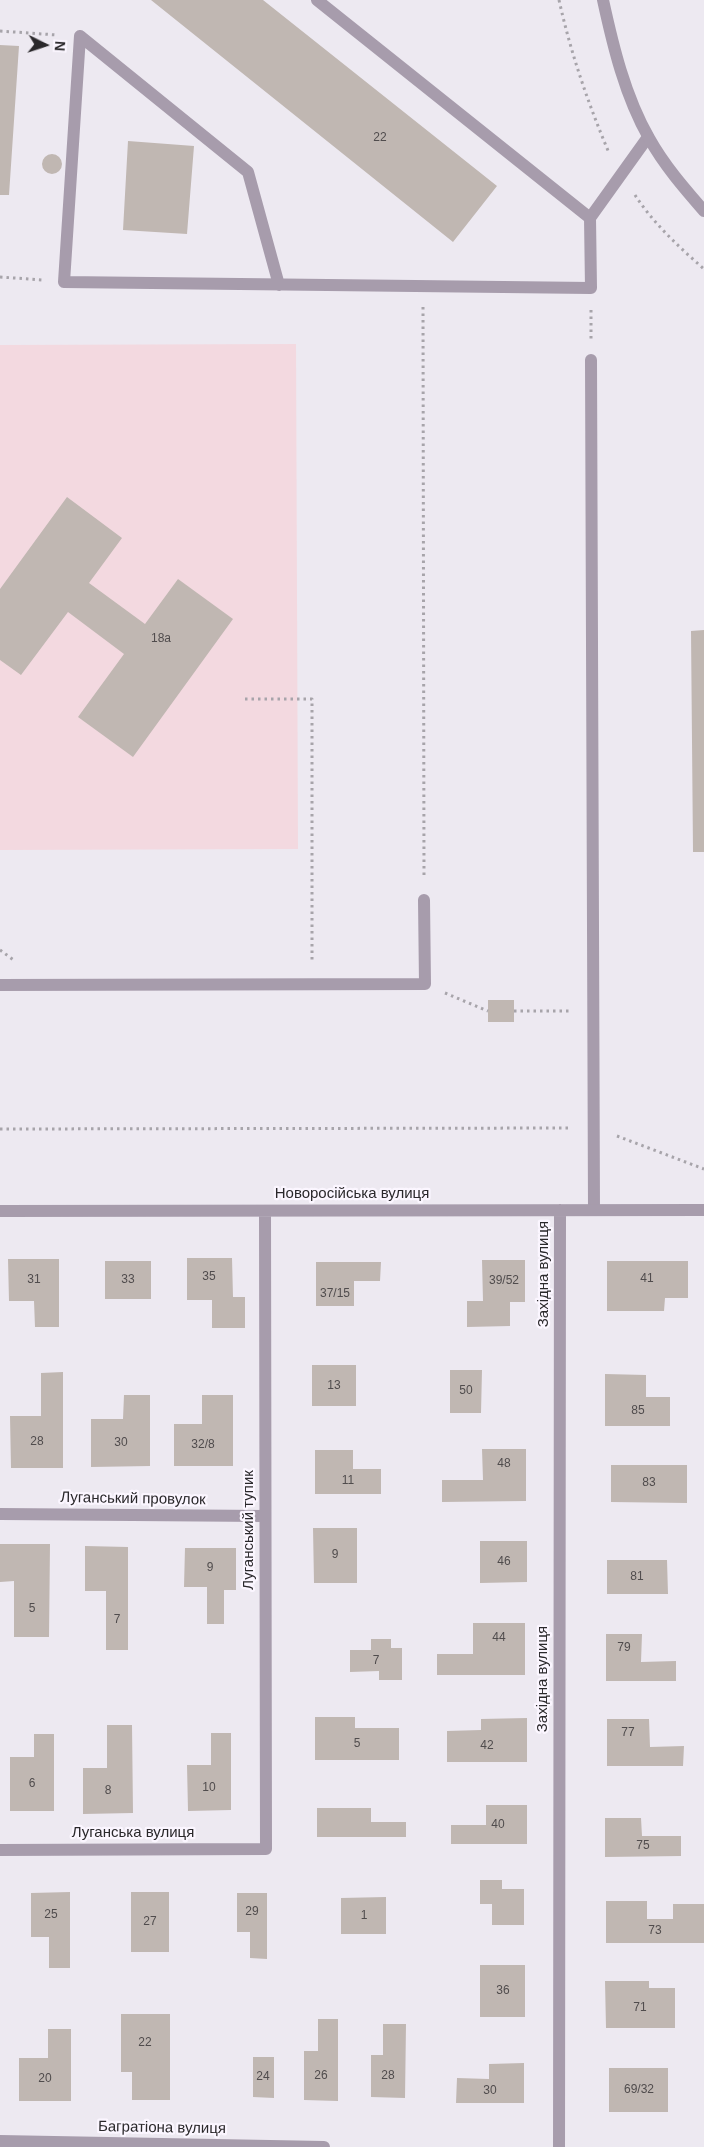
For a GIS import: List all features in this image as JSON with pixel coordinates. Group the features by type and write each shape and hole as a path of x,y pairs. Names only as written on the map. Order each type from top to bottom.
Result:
{"street":[{"path":"316,0 590,218"},
{"path":"602,0 610,35 627,87 648,137 675,179 704,211"},
{"path":"80,36 64,282 591,288 590,218 648,137"},
{"path":"80,36 248,172 279,285"},
{"path":"591,360 594,1210"},
{"path":"0,985 425,984 424,900"},
{"name":"Західна вулиця","path":"559,2147 560,1210"},
{"name":"Новоросійська вулиця","path":"0,1211 704,1210"},
{"name":"Луганський тупик","path":"265,1211 266,1849"},
{"name":"Луганський провулок","path":"0,1514 265,1516"},
{"name":"Луганська вулиця","path":"0,1850 266,1849"},
{"name":"Багратіона вулиця","path":"0,2141 324,2147"}],"path":[{"path":"0,31 80,36"},
{"path":"0,277 64,282"},
{"path":"423,286 424,900"},
{"path":"591,288 591,360"},
{"path":"245,699 312,699 312,985"},
{"path":"425,984 488,1011"},
{"path":"514,1011 593,1011"},
{"path":"0,1129 593,1128 704,1168"}],"shaded area":[{"path":"296,344 298,849 0,850 0,345"}],"building":[{"path":"151,0 263,0 497,186 453,242"},
{"path":"0,45 19,46 9,195 0,195"},
{"path":"128,141 194,146 187,234 123,230"},
{"path":"52,154 59,157 62,164 59,171 52,174 45,171 42,164 45,157"},
{"path":"67,497 122,538 89,583 145,624 178,579 233,619 133,757 78,717 124,654 68,612 21,675 0,660 0,589"},
{"path":"704,630 704,852 693,852 691,631"},
{"path":"488,1000 514,1000 514,1022 488,1022"},
{"path":"187,1258 232,1258 233,1297 245,1297 245,1328 212,1328 212,1300 187,1300"},
{"path":"8,1259 59,1259 59,1327 35,1327 34,1301 9,1301"},
{"path":"482,1260 525,1260 525,1302 510,1302 510,1326 467,1327 467,1301 483,1301"},
{"path":"105,1261 151,1261 151,1299 105,1299"},
{"path":"607,1261 688,1261 688,1298 665,1298 664,1311 607,1311"},
{"path":"316,1262 381,1262 380,1281 354,1281 354,1306 316,1306"},
{"path":"312,1365 356,1365 356,1406 312,1406"},
{"path":"450,1370 482,1370 481,1413 450,1413"},
{"path":"63,1372 63,1468 11,1468 10,1416 41,1416 41,1373"},
{"path":"605,1374 646,1375 646,1397 670,1397 670,1426 605,1426"},
{"path":"124,1395 150,1395 150,1466 91,1467 91,1419 123,1419"},
{"path":"202,1395 233,1395 233,1466 174,1466 174,1424 202,1424"},
{"path":"482,1449 526,1449 526,1501 442,1502 442,1480 483,1480"},
{"path":"315,1450 353,1450 353,1469 381,1469 381,1494 315,1494"},
{"path":"611,1465 687,1465 687,1503 611,1502"},
{"path":"313,1528 357,1528 357,1583 314,1583"},
{"path":"480,1541 527,1541 527,1582 480,1583"},
{"path":"0,1544 50,1544 49,1637 14,1637 14,1581 0,1582"},
{"path":"85,1546 128,1547 128,1650 106,1650 106,1591 85,1591"},
{"path":"185,1548 236,1548 236,1590 224,1590 224,1624 207,1624 207,1587 184,1587"},
{"path":"607,1560 667,1560 668,1594 607,1594"},
{"path":"473,1623 525,1623 525,1675 437,1675 437,1654 473,1654"},
{"path":"606,1634 642,1634 641,1662 676,1661 676,1681 606,1681"},
{"path":"371,1639 391,1639 391,1648 402,1648 402,1680 379,1680 379,1671 350,1672 350,1650 371,1650"},
{"path":"315,1717 355,1717 355,1728 399,1728 399,1760 315,1760"},
{"path":"527,1718 527,1762 447,1762 447,1731 481,1730 481,1719"},
{"path":"607,1719 649,1719 650,1747 684,1746 683,1766 607,1766"},
{"path":"107,1725 132,1725 133,1813 83,1814 83,1768 107,1768"},
{"path":"211,1733 231,1733 231,1810 188,1811 187,1765 211,1765"},
{"path":"34,1734 54,1734 54,1811 10,1811 10,1757 34,1757"},
{"path":"486,1805 527,1805 527,1844 451,1844 451,1825 486,1825"},
{"path":"317,1808 371,1808 371,1822 406,1822 406,1837 317,1837"},
{"path":"605,1818 641,1818 642,1836 681,1836 681,1856 605,1857"},
{"path":"480,1880 502,1880 502,1889 524,1889 524,1925 492,1925 492,1904 480,1904"},
{"path":"70,1892 70,1968 49,1968 49,1937 31,1937 31,1893"},
{"path":"131,1892 169,1892 169,1952 131,1952"},
{"path":"237,1893 267,1893 267,1959 250,1958 250,1932 237,1932"},
{"path":"386,1897 386,1934 341,1934 341,1898"},
{"path":"606,1901 647,1901 647,1919 673,1919 673,1904 704,1904 704,1943 606,1943"},
{"path":"480,1965 525,1965 525,2017 480,2017"},
{"path":"605,1981 649,1981 649,1988 675,1988 675,2028 606,2028"},
{"path":"121,2014 170,2014 170,2100 132,2100 132,2072 121,2072"},
{"path":"318,2019 338,2019 338,2101 304,2100 304,2051 318,2051"},
{"path":"383,2024 406,2024 405,2098 371,2097 371,2055 383,2055"},
{"path":"48,2029 71,2029 71,2101 19,2101 19,2058 48,2058"},
{"path":"253,2057 274,2057 274,2098 253,2097"},
{"path":"524,2063 524,2103 456,2103 457,2078 489,2079 489,2064"},
{"path":"609,2068 668,2068 668,2112 609,2112"}]}
